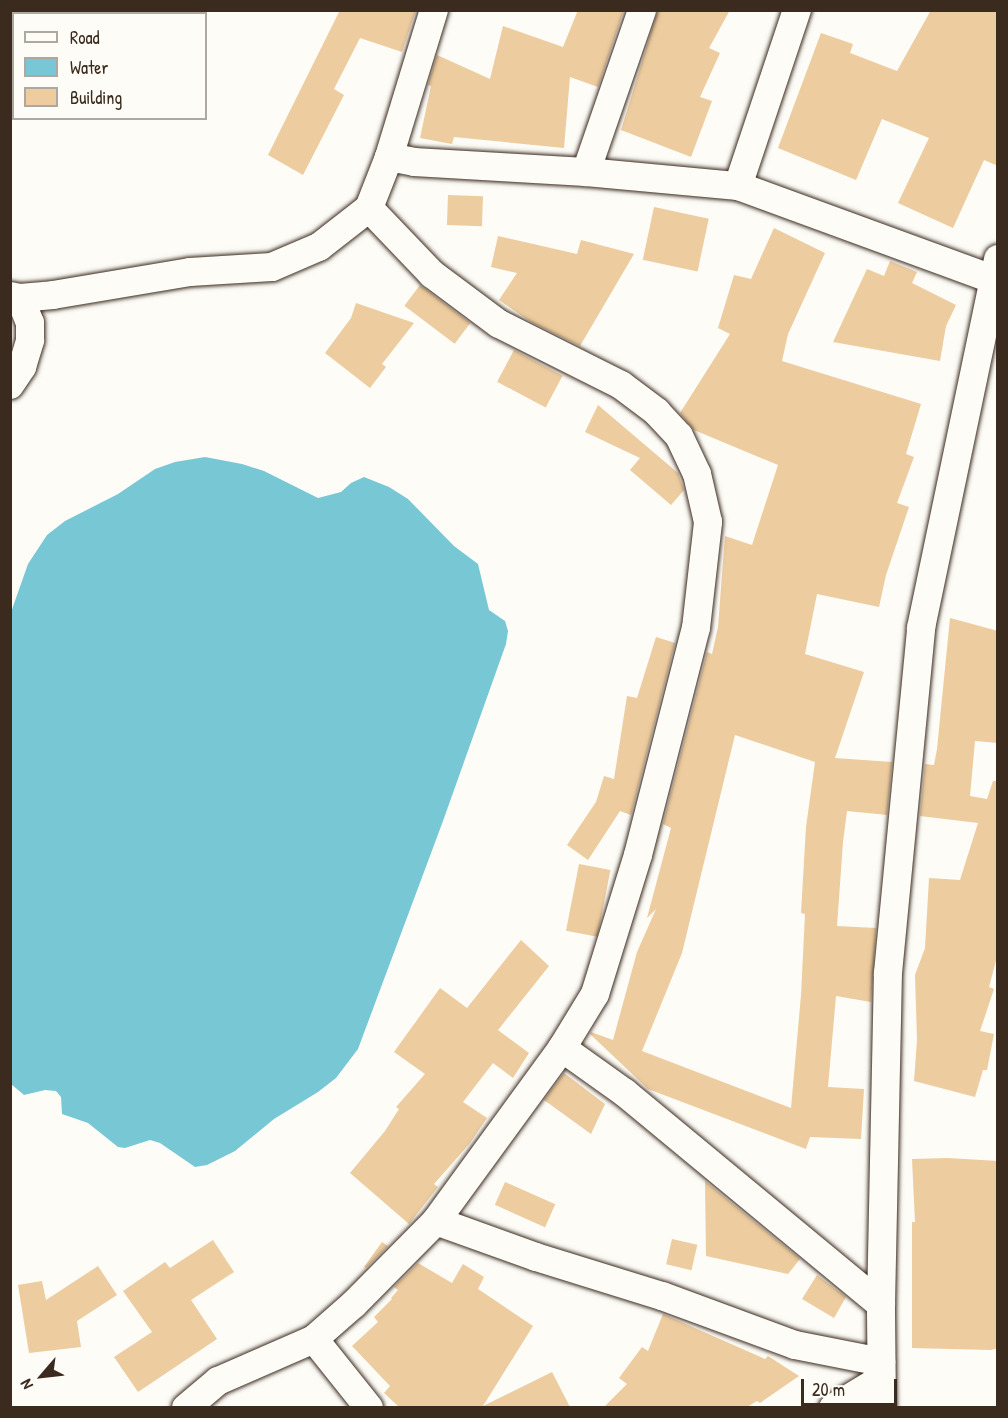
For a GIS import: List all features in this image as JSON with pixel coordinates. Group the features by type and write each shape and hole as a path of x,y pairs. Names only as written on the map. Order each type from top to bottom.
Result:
{"street":[{"path":"10,385 22,367 30,340 30,323 15,297 190,272 272,267 318,247 369,208 389,157 434,10"},
{"path":"586,172 642,10"},
{"path":"738,186 797,10"},
{"path":"389,157 414,162 586,172 738,186 996,273 921,628 888,973 880,1305 882,1407"},
{"path":"186,1407 218,1381 314,1339 354,1304 436,1221 562,1048 596,994 638,855 696,628 708,522 692,464 679,436 657,412 621,385 499,324 432,274 369,208"},
{"path":"562,1048 625,1093 880,1305"},
{"path":"436,1221 536,1257 662,1296 795,1344 881,1371"},
{"path":"314,1339 369,1407"},
{"path":"833,1407 881,1371"}],"water":[{"path":"205,457 264,471 318,498 341,492 351,483 364,477 389,487 408,499 454,546 478,564 489,610 505,621 508,631 506,644 443,821 358,1049 336,1078 318,1092 274,1119 235,1151 207,1165 195,1167 160,1143 150,1140 125,1148 118,1147 88,1123 62,1114 61,1097 56,1091 45,1090 24,1095 11,1084 10,615 28,564 47,535 65,521 118,494 155,469 175,462"}],"building":[{"path":"340,10 416,10 402,52 360,38 334,89 344,95 303,175 268,155"},
{"path":"578,10 624,10 598,87 570,77 564,148 454,137 452,144 420,138 431,86 428,85 437,55 490,79 503,26 563,47"},
{"path":"658,10 730,10 709,48 720,53 700,97 712,101 691,157 621,130"},
{"path":"931,10 998,10 998,166 984,160 953,228 898,203 929,138 882,119 856,180 778,148 821,33 853,44 850,53 897,71"},
{"path":"448,195 483,196 482,226 447,225"},
{"path":"654,207 709,219 698,271 643,260"},
{"path":"774,228 825,253 788,334 782,361 921,404 906,454 914,457 897,503 909,507 886,575 879,607 817,594 805,654 864,672 835,758 892,762 887,815 847,811 843,842 837,926 876,928 871,1002 836,996 828,1087 864,1089 861,1139 810,1137 806,1149 648,1089 590,1034 591,1032 613,1040 637,952 656,909 647,918 671,828 663,824 707,652 712,654 718,627 725,536 752,545 778,465 694,430 680,413 730,334 718,328 734,275 751,279","holes":["735,735 815,762 806,827 801,913 805,914 801,995 791,1108 642,1051 682,953"]},
{"path":"498,236 577,254 581,240 634,254 580,346 531,322 499,300 517,273 491,267"},
{"path":"890,261 917,272 912,283 956,305 946,326 940,361 833,342 867,269 884,276"},
{"path":"420,285 470,323 455,344 404,306"},
{"path":"356,303 414,323 382,364 386,367 370,388 325,353 351,318"},
{"path":"514,350 563,376 546,408 497,382"},
{"path":"598,405 678,473 684,490 671,505 630,470 640,458 585,432"},
{"path":"950,618 998,631 998,743 975,741 970,796 987,799 993,781 998,781 998,953 989,987 994,989 980,1031 994,1034 987,1070 983,1070 975,1097 914,1081 917,1040 915,975 925,948 929,878 960,880 978,823 920,816 925,764 934,765 937,749"},
{"path":"656,637 675,643 631,815 620,811 588,860 567,845 596,802 604,776 614,779 627,696 637,698"},
{"path":"579,864 610,870 597,937 566,931"},
{"path":"521,940 549,966 498,1030 529,1053 513,1078 493,1063 463,1102 487,1118 470,1143 434,1184 438,1187 409,1224 350,1173 385,1131 399,1109 396,1107 425,1074 394,1052 440,988 467,1008"},
{"path":"564,1073 605,1104 591,1134 544,1100"},
{"path":"948,1158 998,1161 998,1348 991,1350 912,1348 912,1222 915,1222 912,1159"},
{"path":"705,1181 800,1259 788,1274 706,1256"},
{"path":"505,1182 555,1204 545,1227 495,1205"},
{"path":"672,1239 697,1245 691,1270 666,1264"},
{"path":"213,1240 234,1272 191,1300 217,1339 138,1392 114,1357 152,1332 123,1291 165,1262 170,1268"},
{"path":"382,1242 388,1246 366,1268 364,1267"},
{"path":"418,1263 452,1283 463,1264 484,1277 478,1289 533,1326 483,1406 552,1372 570,1407 399,1407 384,1393 390,1386 352,1346 378,1322 374,1317 398,1290 394,1287"},
{"path":"98,1266 117,1295 77,1321 81,1347 29,1353 18,1285 42,1281 46,1300"},
{"path":"817,1275 846,1297 834,1318 802,1299"},
{"path":"663,1314 765,1359 768,1356 799,1376 760,1403 757,1401 747,1407 604,1407 627,1384 619,1378 642,1347 648,1351"}]}
